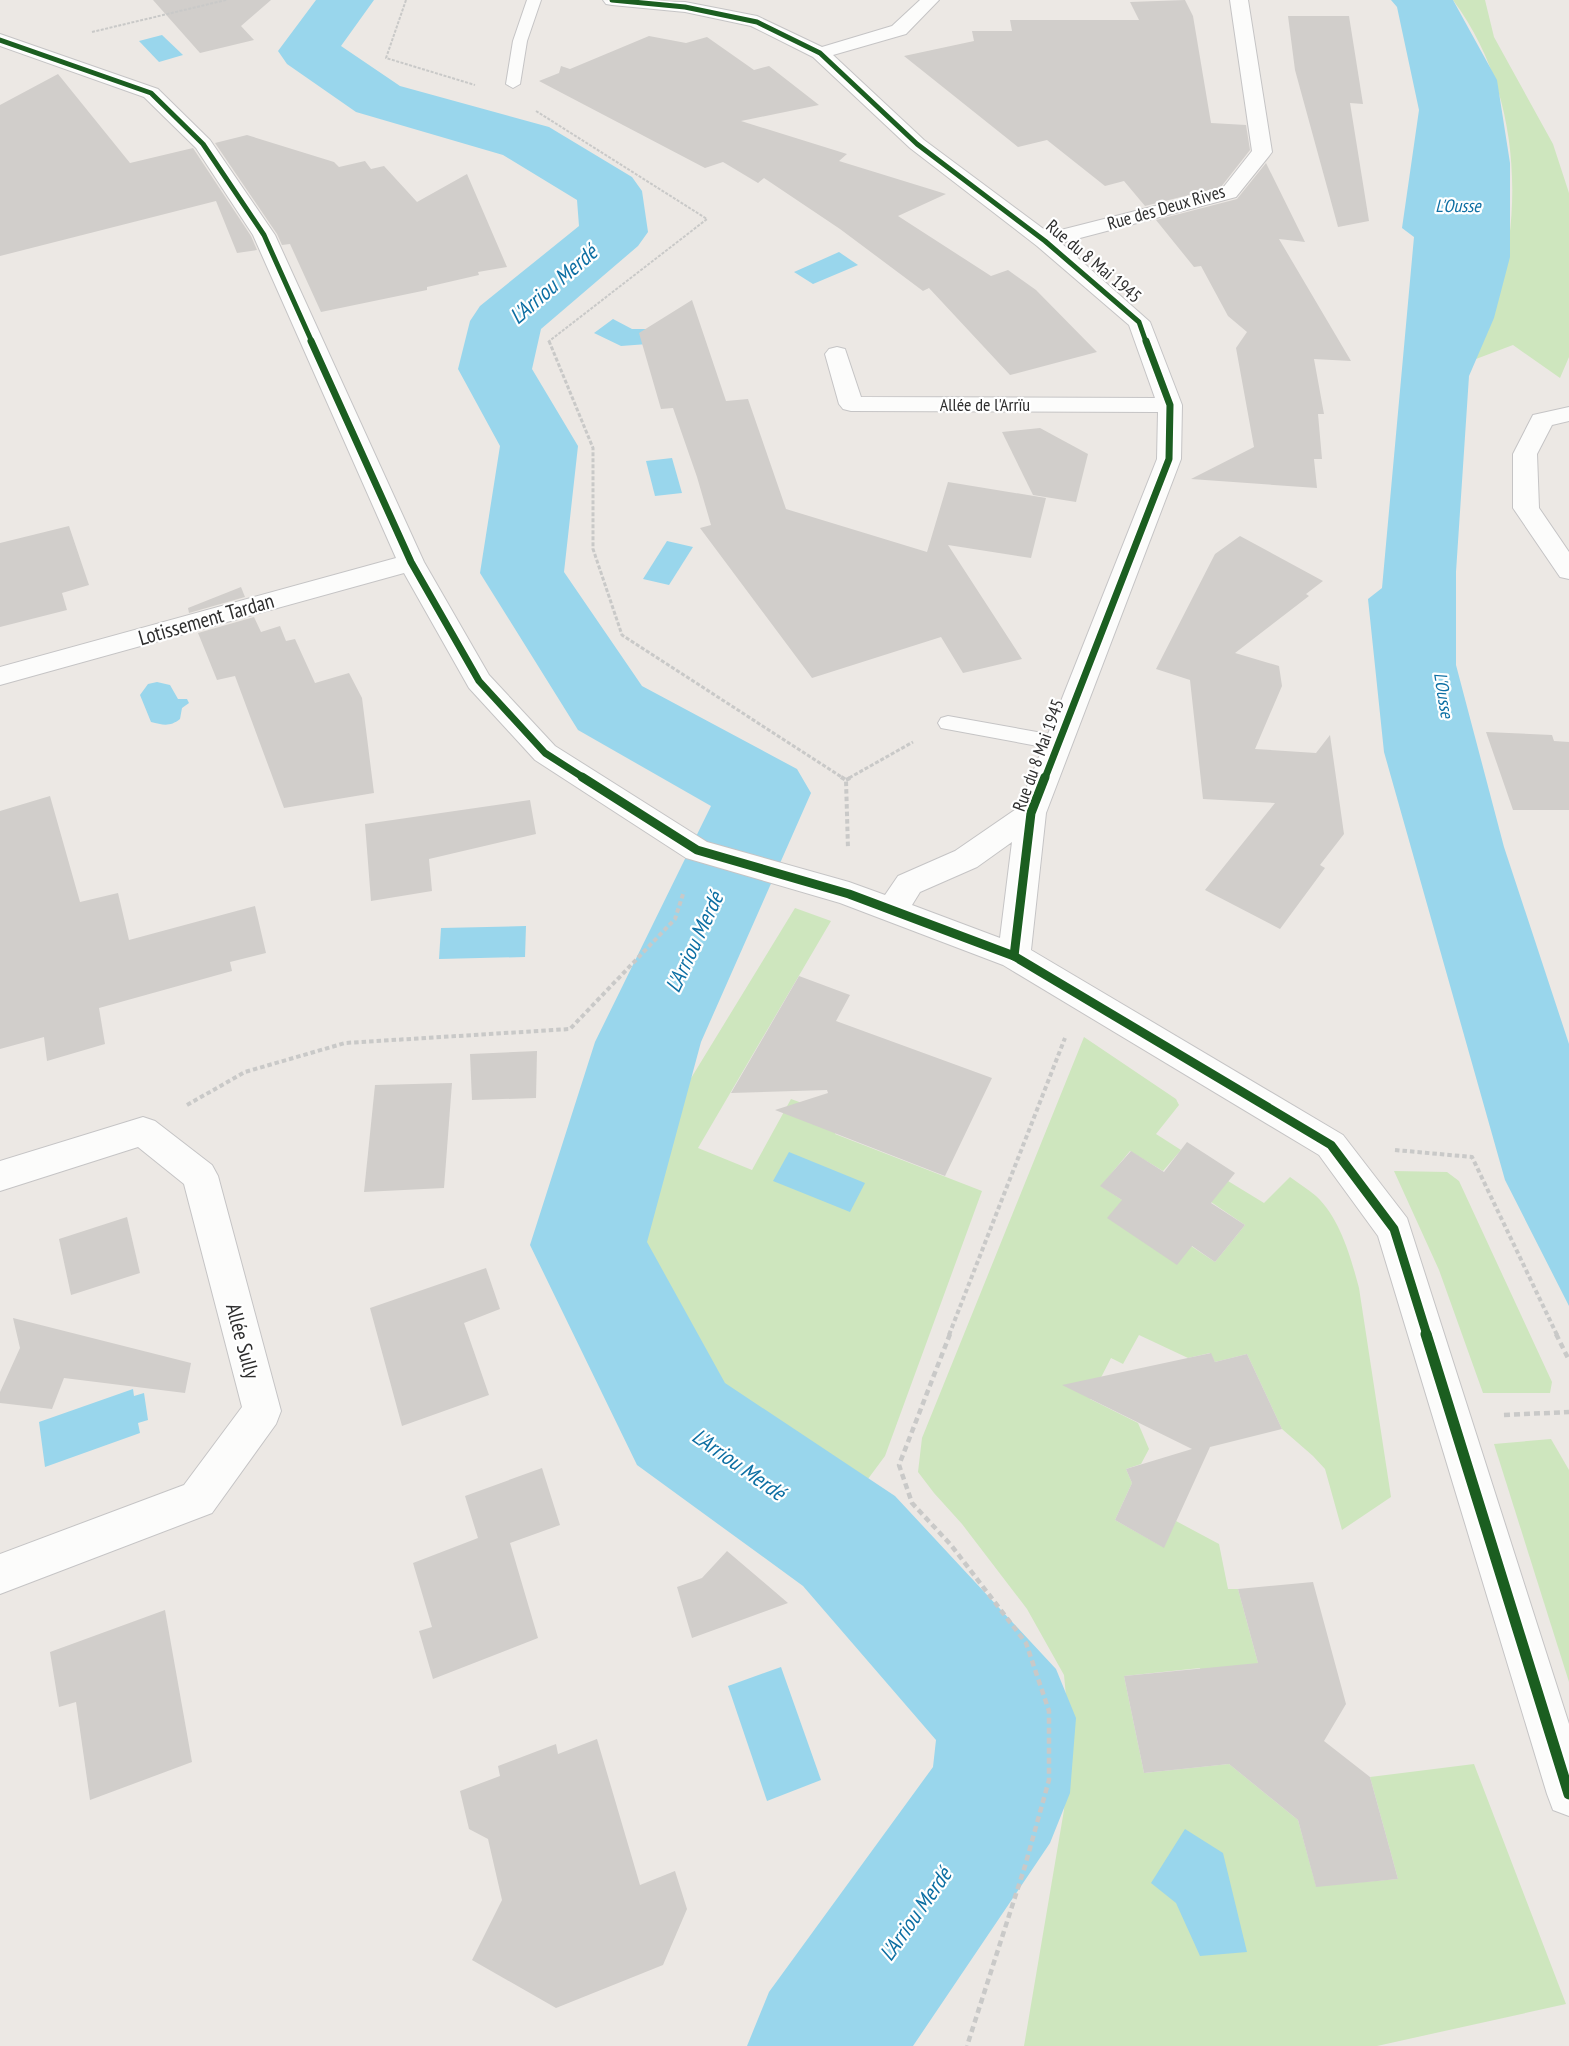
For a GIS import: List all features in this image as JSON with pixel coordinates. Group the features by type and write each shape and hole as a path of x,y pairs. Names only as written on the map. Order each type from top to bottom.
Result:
{"street":[{"name":"Rue du 8 Mai 1945","path":"612,0 685,7 757,22 820,53 916,144 1045,241 1139,322 1170,405 1169,459 1031,813 1014,956"},
{"path":"820,53 899,30 930,0"},
{"name":"Rue des Deux Rives","path":"1045,241 1229,193 1262,152 1239,0"},
{"path":"0,40 151,93 203,144 264,235 411,562 479,681 545,753 707,853 849,894 1014,956 1331,1145 1394,1229 1569,1794"},
{"name":"Allée de l'Arrïu","path":"837,354 851,404 1170,405"},
{"path":"1569,414 1542,420 1525,454 1526,508 1569,571"},
{"name":"Lotissement Tardan","path":"0,676 411,562"},
{"name":"Rue du 8 Mai 1945","path":"892,910 909,884 966,859 1031,813"},
{"path":"0,1176 143,1131"},
{"name":"Allée Sully","path":"0,1574 198,1499 262,1411 200,1176 143,1131"}],"lane":[{"path":"513,84 520,41 534,0"},
{"path":"948,723 1059,742"}],"path":[{"path":"39,53 81,35 226,0"},
{"path":"406,0 386,58 481,87"},
{"path":"532,109 707,219 548,341 593,448 593,549 622,635 846,780"},
{"path":"846,780 948,723"},
{"path":"846,780 849,894"},
{"path":"143,1131 245,1072 345,1043 570,1029 675,919 707,853"},
{"path":"967,2046 1025,1866 1049,1779 1049,1711 1026,1643 951,1545 912,1503 899,1465 1067,1033 1094,1003"},
{"path":"1331,1145 1472,1157 1569,1360"},
{"path":"1451,1417 1569,1412"}],"green space":[{"path":"1453,0 1485,0 1494,37 1553,144 1569,193 1569,357 1560,378 1513,345 1476,359 1508,245 1512,208 1512,176 1510,145 1496,84 1485,55"},
{"path":"795,908 831,921 698,1148 752,1170 791,1099 843,1118 835,1134 982,1191 885,1456 862,1487 697,1376 643,1244 652,1142"},
{"path":"1084,1037 1176,1099 1179,1105 1156,1134 1181,1150 1163,1171 1130,1151 1101,1186 1215,1262 1245,1225 1211,1202 1228,1181 1264,1203 1290,1177 1316,1196 1332,1215 1348,1252 1359,1288 1391,1497 1342,1530 1325,1469 1282,1429 1247,1354 1215,1362 1210,1353 1188,1358 1139,1335 1123,1364 1111,1358 1090,1399 1138,1423 1149,1449 1141,1464 1126,1469 1132,1483 1115,1520 1163,1547 1176,1521 1219,1544 1228,1589 1238,1589 1261,1674 1204,1682 1200,1668 1124,1676 1144,1773 1229,1764 1298,1820 1316,1886 1398,1879 1370,1777 1474,1764 1566,2004 1377,2046 1024,2046 1064,1810 1070,1738 1064,1675 1027,1609 962,1524 918,1472 922,1438"},
{"path":"1394,1171 1447,1172 1459,1181 1552,1382 1550,1393 1483,1393 1439,1270"},
{"path":"1551,1439 1569,1470 1569,1682 1494,1444"}],"water":[{"name":"L'Ousse","path":"1391,0 1453,0 1497,80 1510,163 1510,257 1494,318 1469,376 1456,572 1456,665 1504,847 1569,1044 1569,1306 1505,1180 1384,752 1368,599 1382,588 1414,237 1402,228 1419,110 1397,7"},
{"path":"162,35 183,55 159,62 139,41"},
{"path":"839,252 858,265 813,284 794,272"},
{"path":"613,319 632,329 650,329 661,343 621,346 594,333"},
{"path":"672,458 682,493 655,496 646,461"},
{"path":"667,541 693,547 669,585 643,579"},
{"path":"157,682 170,685 178,699 187,699 189,703 182,708 180,719 173,723 151,722 140,695 148,684"},
{"path":"526,926 525,957 439,959 441,928"},
{"path":"789,1152 865,1183 850,1212 773,1181"},
{"path":"133,1389 134,1396 144,1393 148,1420 138,1423 140,1433 45,1467 39,1422"},
{"path":"781,1667 821,1780 767,1801 728,1686"},
{"path":"1185,1829 1223,1853 1247,1952 1200,1956 1176,1903 1151,1883"}],"building":[{"path":"153,0 271,0 241,26 254,40 200,53"},
{"path":"1185,0 1193,16 1211,123 1246,125 1250,150 1221,187 1145,206 1124,181 1105,186 1047,140 1018,147 904,56 974,41 972,31 1012,31 1010,20 1139,20 1130,2"},
{"path":"1288,16 1349,16 1363,104 1350,103 1369,221 1338,227 1295,70"},
{"path":"649,36 686,43 707,37 754,70 769,66 819,105 741,121 847,154 839,161 946,194 898,216 991,276 1008,270 1036,290 1097,352 1010,375 929,288 923,291 840,229 764,178 758,183 723,162 705,168 539,81 559,73 561,66 570,69"},
{"path":"58,74 130,163 193,148 251,236 257,250 237,253 216,201 0,256 0,105"},
{"path":"247,135 334,162 339,167 365,161 371,169 384,166 417,202 467,174 507,267 478,272 479,275 427,287 427,290 321,312 290,244 282,245 277,234 215,143"},
{"path":"1266,163 1305,242 1279,239 1351,361 1314,359 1324,414 1318,414 1322,459 1314,459 1317,488 1191,479 1254,447 1236,348 1247,332 1228,316 1201,266 1194,267 1156,220 1237,199"},
{"path":"692,300 726,401 748,399 786,509 927,552 948,482 1046,498 1031,558 948,545 1022,659 963,673 941,637 812,678 700,528 711,525 697,477 673,408 661,409 639,333"},
{"path":"1040,428 1088,454 1076,502 1033,495 1002,432"},
{"path":"69,526 89,585 62,593 67,610 0,627 0,543"},
{"path":"1240,536 1323,581 1306,594 1309,596 1235,653 1279,666 1282,686 1255,749 1316,753 1330,735 1344,834 1320,865 1325,868 1280,929 1205,890 1275,803 1203,799 1190,680 1156,669 1215,554"},
{"path":"241,587 245,597 189,613 188,608"},
{"path":"254,617 261,632 280,626 286,641 295,639 315,683 349,673 362,698 374,793 284,808 235,676 217,680 198,633"},
{"path":"1486,732 1552,735 1554,741 1569,742 1569,810 1513,810"},
{"path":"50,796 80,902 118,893 129,940 255,906 266,953 230,962 232,971 99,1008 105,1044 47,1061 44,1037 0,1049 0,811"},
{"path":"530,800 536,834 429,859 432,891 371,901 365,824"},
{"path":"799,976 850,995 836,1021 992,1078 945,1176 775,1110 828,1093 827,1090 731,1093"},
{"path":"537,1051 536,1098 472,1100 470,1054"},
{"path":"452,1083 444,1188 364,1192 375,1085"},
{"path":"1187,1142 1235,1173 1211,1203 1245,1225 1215,1262 1192,1246 1177,1265 1107,1218 1122,1200 1100,1186 1131,1151 1164,1172"},
{"path":"127,1217 140,1273 71,1295 59,1239"},
{"path":"486,1268 500,1309 464,1323 489,1395 402,1426 370,1308"},
{"path":"13,1318 191,1363 185,1393 64,1378 52,1409 0,1403 0,1392 20,1348"},
{"path":"1211,1353 1215,1362 1247,1354 1282,1429 1210,1447 1164,1548 1115,1520 1132,1483 1126,1469 1192,1449 1062,1385"},
{"path":"542,1468 560,1525 510,1543 538,1638 433,1679 419,1631 432,1627 413,1563 478,1538 465,1496"},
{"path":"727,1551 788,1603 692,1638 677,1587 702,1578"},
{"path":"1313,1582 1346,1704 1324,1741 1370,1777 1398,1879 1316,1887 1298,1820 1229,1764 1144,1773 1124,1676 1258,1663 1238,1589"},
{"path":"165,1610 192,1762 90,1800 76,1702 59,1707 50,1652"},
{"path":"597,1739 640,1885 675,1871 687,1909 663,1965 556,2008 472,1960 502,1900 488,1839 469,1829 460,1791 500,1776 498,1766 556,1744 558,1754"}],"waterway":[{"name":"L'Arriou Merdé","path":"345,0 308,51 378,99 526,141 609,191 614,232 506,321 495,369 539,446 522,573 610,708 764,793 648,1042 588,1245 681,1424 849,1541 1007,1718 1000,1793 823,2046"}],"cycle path":[{"path":"612,0 685,7 757,22 820,53 917,144 1045,241 1139,322 1170,405 1169,459 1031,813 1014,956"},
{"path":"0,40 151,93 203,144 264,235 411,562 479,681 545,753 697,850 849,894 1014,956 1331,1145 1394,1229 1569,1794"}]}
